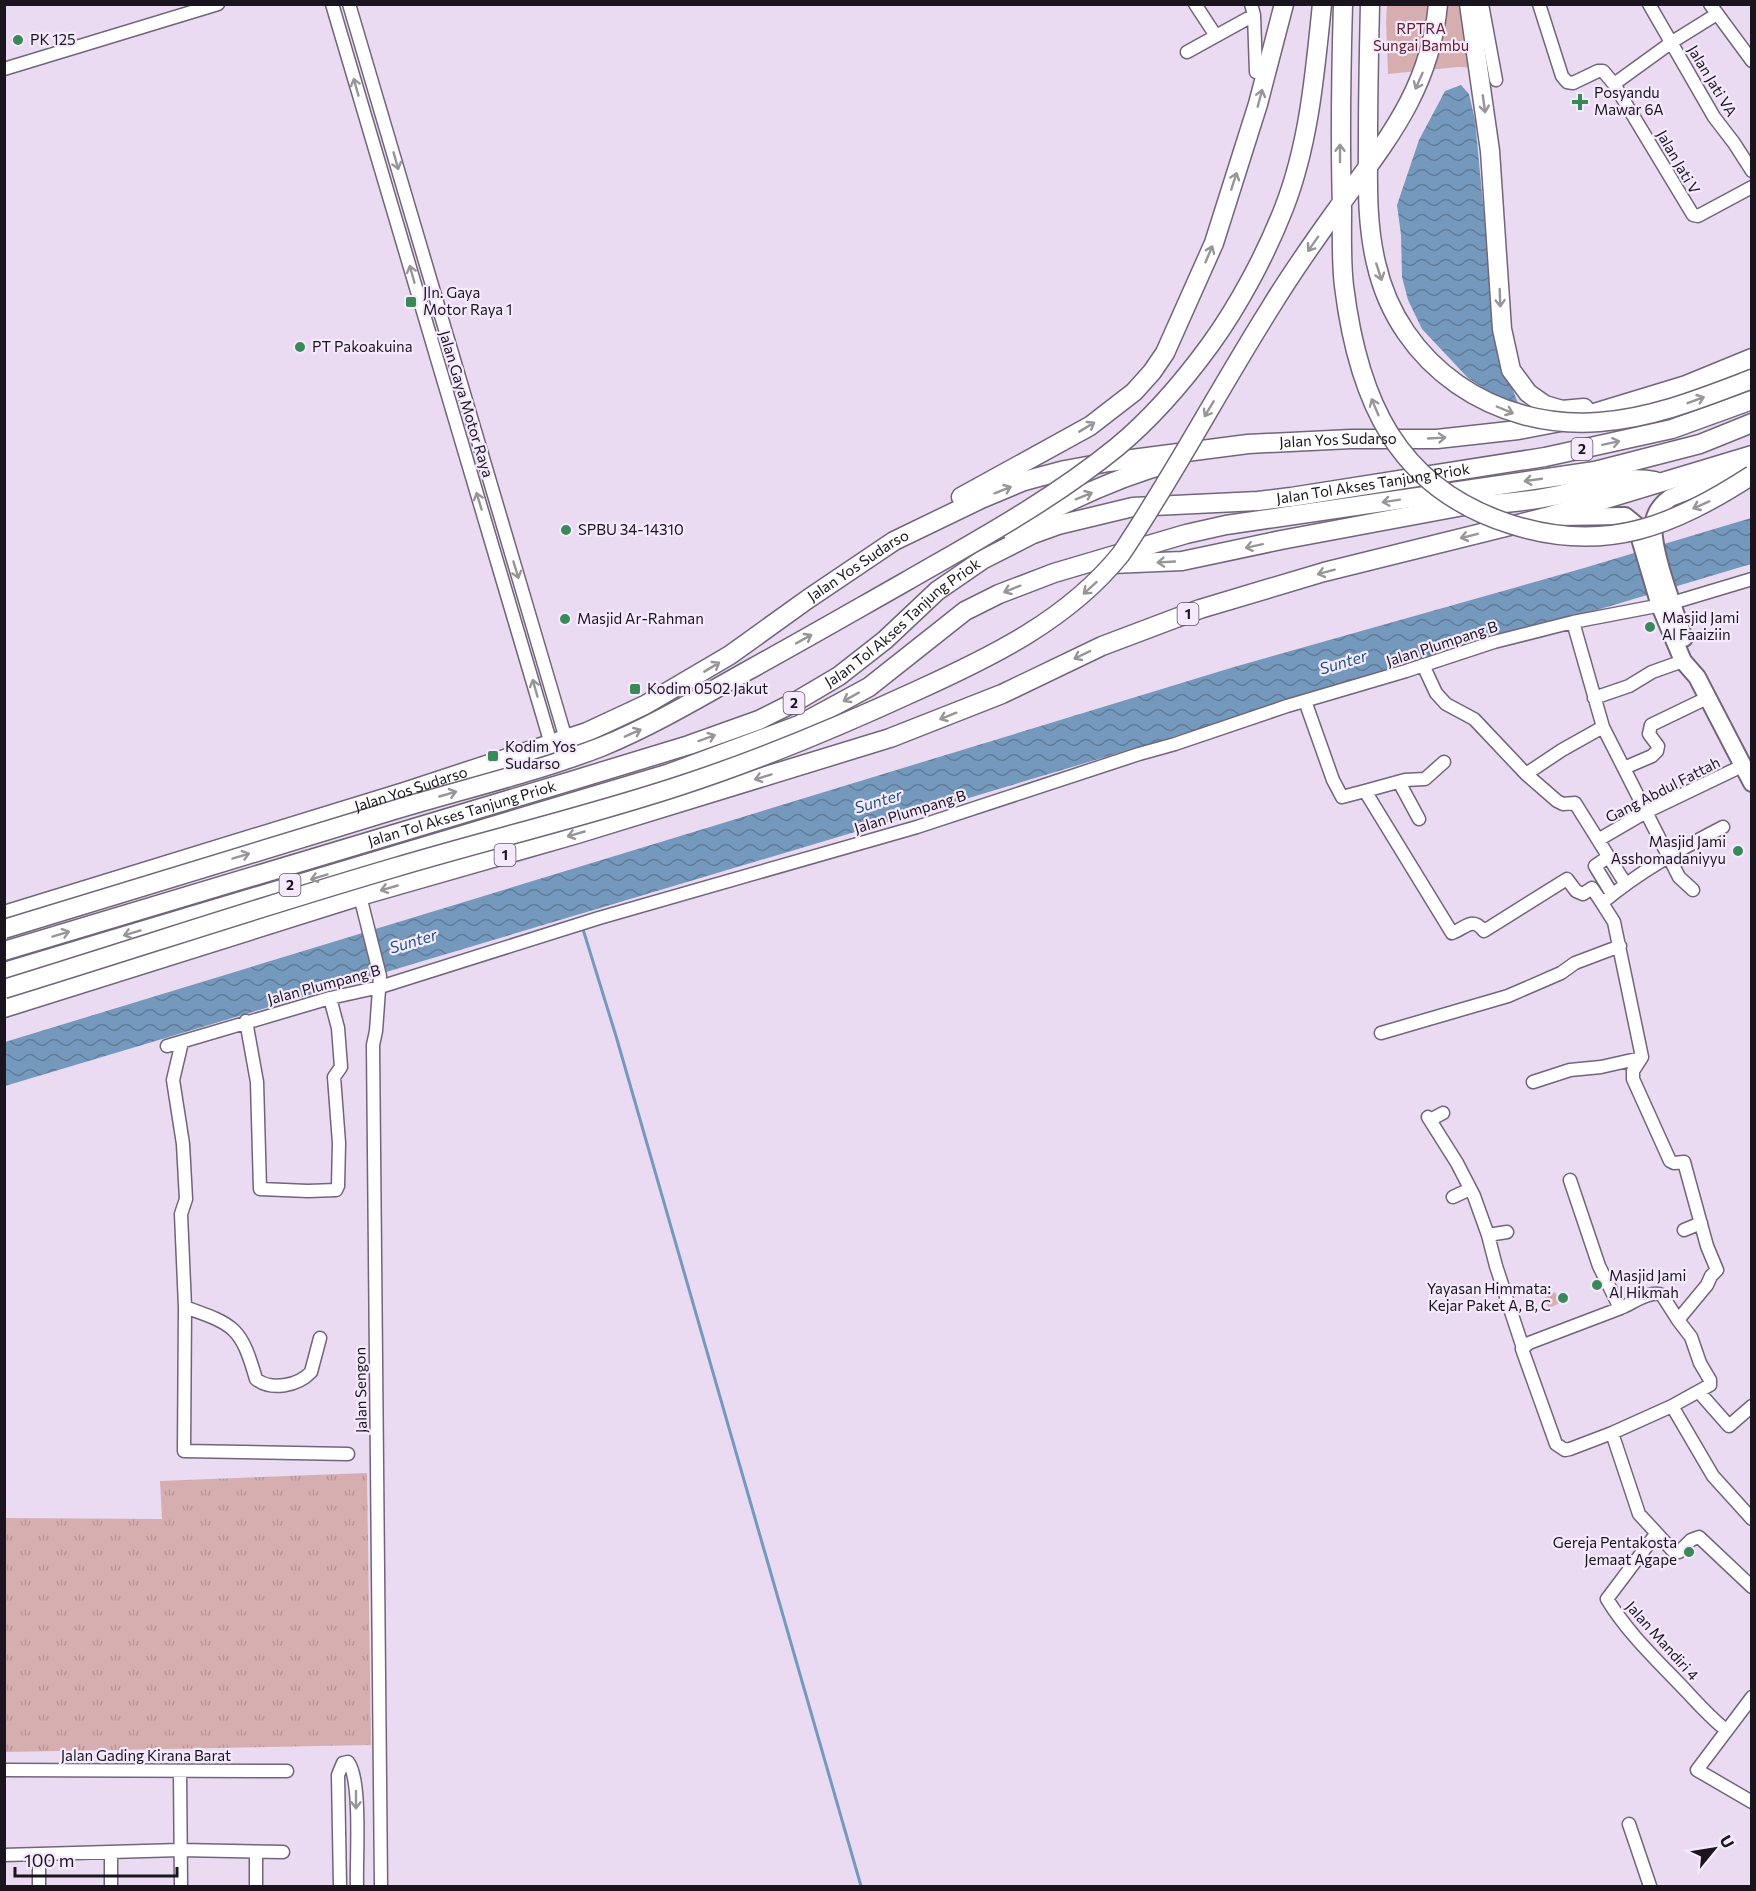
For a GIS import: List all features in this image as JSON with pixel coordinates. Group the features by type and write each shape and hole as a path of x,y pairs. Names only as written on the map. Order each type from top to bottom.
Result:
{"highway":[{"path":"894,541 979,486 1090,426 1134,392 1152,372 1165,352 1199,279 1226,207 1258,104 1284,4"},
{"path":"4,929 565,760 604,745 690,703 882,595 1007,524 1080,475 1119,446 1153,414 1177,387 1213,341 1249,282 1285,207 1297,167 1314,84 1322,4"},
{"path":"1343,4 1340,170 1344,284 1362,374 1372,401 1383,426 1416,468 1436,488 1460,504 1499,521 1541,534 1584,538 1622,535 1655,526 1716,499 1752,475"},
{"path":"1370,4 1367,196 1371,241 1376,265 1389,301 1404,331 1425,357 1476,397 1513,414 1551,421 1599,422 1677,408 1752,379"},
{"path":"4,989 389,869 629,801 707,776 855,719 1001,650 1060,613 1102,577 1121,555 1275,299 1335,211 1386,143 1419,82 1428,59 1438,4"},
{"path":"1469,4 1491,151 1502,329 1511,370 1528,393 1538,401 1562,410 1590,407 1665,384 1752,347"},
{"name":"Jalan Yos Sudarso","path":"4,915 394,795 587,732 640,708 711,668 866,558 894,541 1024,481 1109,462 1248,444 1351,439 1437,439 1534,428 1571,420 1686,385 1752,358"},
{"name":"Jalan Tol Akses Tanjung Priok","path":"4,951 571,781 688,745 759,720 839,676 885,640 937,591 982,560 1033,534 1058,525 1146,505 1291,497 1545,457 1671,429 1752,400"},
{"name":"Jalan Tol Akses Tanjung Priok","path":"4,972 670,773 799,725 869,687 968,610 1027,583 1087,564 1186,534 1226,525 1595,471 1700,444 1752,423"},
{"path":"982,560 1011,532 1074,500 1166,464 1248,444"},
{"path":"1731,461 1752,446"},
{"name":"1","path":"4,1008 360,896 577,834 890,738 1002,694 1102,646 1200,609 1324,572 1546,517 1752,455"},
{"path":"1087,564 1182,561 1469,505 1552,496 1627,478 1659,482"}],"main road":[{"path":"1648,538 1656,515 1661,506 1670,498 1752,466"},
{"path":"1546,517 1625,516 1632,519 1648,538 1665,601 1691,660 1686,664 1697,677 1752,783"}],"street":[{"path":"4,69 218,4"},
{"name":"Jalan Gaya Motor Raya","path":"332,4 522,644 558,742"},
{"name":"Jalan Gaya Motor Raya","path":"349,4 537,640 558,742"},
{"path":"1195,4 1215,36"},
{"path":"1482,4 1496,80"},
{"path":"1539,4 1558,67 1567,81 1573,84 1599,70 1603,71 1614,84 1714,9 1752,61"},
{"name":"Jalan Jati VA","path":"1649,4 1714,117 1752,171"},
{"path":"1187,52 1253,10"},
{"path":"1253,10 1256,72"},
{"name":"Jalan Jati V","path":"1614,84 1693,215 1698,216 1752,187"},
{"path":"421,304 436,300"},
{"name":"Jalan Plumpang B","path":"168,1046 380,981 917,827 1494,642 1752,579"},
{"path":"1573,622 1603,727 1679,877 1693,890"},
{"path":"522,644 537,640"},
{"path":"1594,698 1629,686 1652,672 1686,664"},
{"path":"1423,665 1436,693 1446,704 1474,719 1526,774 1557,801 1563,804 1575,803 1625,883"},
{"path":"1624,768 1657,752 1658,746 1649,734 1652,725 1707,698"},
{"path":"1305,701 1333,780 1342,797 1399,782 1425,779 1444,762"},
{"path":"1526,774 1603,727"},
{"name":"Gang Abdul Fattah","path":"1598,840 1646,812 1742,766"},
{"path":"1399,782 1419,819"},
{"path":"1365,791 1452,933 1473,923 1479,924 1484,931 1567,879 1576,891 1583,894 1592,888 1614,922 1641,1059 1633,1071 1633,1079 1670,1161 1684,1162 1717,1270 1678,1320"},
{"path":"1602,903 1619,891 1625,883 1668,856 1723,827"},
{"path":"1608,857 1595,866 1612,894"},
{"name":"Jalan Sengon","path":"360,896 380,981 373,1045 381,1887"},
{"path":"1381,1033 1508,996 1560,973 1575,963 1620,946"},
{"path":"246,1022 257,1082 260,1189 336,1190 339,1143 334,1077 341,1067 338,1028 330,998"},
{"path":"182,1042 173,1080 183,1144 186,1199 181,1214 185,1307 184,1451 348,1454"},
{"path":"1533,1082 1570,1070 1641,1059"},
{"path":"1443,1113 1429,1118 1441,1135 1470,1189 1488,1235 1523,1348 1522,1352 1556,1444 1565,1450 1612,1433 1672,1406 1710,1385 1710,1380 1700,1363 1691,1337 1659,1293 1653,1293 1622,1308 1529,1343 1523,1348"},
{"path":"1570,1180 1599,1266 1622,1308"},
{"path":"1453,1197 1470,1189"},
{"path":"1684,1230 1701,1223"},
{"path":"1488,1235 1507,1232"},
{"path":"185,1307 224,1323 238,1334 250,1358 256,1379 269,1386 279,1386 307,1376 311,1372 320,1338"},
{"path":"1699,1392 1729,1426 1752,1406"},
{"path":"1672,1406 1713,1476 1752,1519"},
{"path":"1612,1433 1639,1514 1656,1534 1676,1552 1679,1552 1695,1537 1699,1538 1752,1587"},
{"name":"Jalan Mandiri 4","path":"1656,1534 1606,1599 1619,1619 1655,1660 1690,1694 1707,1715 1726,1730"},
{"path":"1752,1697 1697,1770 1752,1802"},
{"path":"340,1887 338,1775 340,1766 348,1762 355,1780 357,1887"},
{"name":"Jalan Gading Kirana Barat","path":"4,1770 287,1771"},
{"path":"180,1771 181,1887"},
{"path":"1629,1824 1650,1887"},
{"path":"339,1846 356,1846"},
{"path":"4,1855 180,1850 284,1852"},
{"path":"256,1852 256,1887"},
{"path":"111,1853 111,1887"},
{"path":"39,1854 39,1887"}],"green space":[{"name":"RPTRA Sungai Bambu","path":"1387,5 1475,5 1484,68 1458,67 1388,74"},
{"path":"1555,1292 1560,1303 1549,1308 1544,1298"},
{"path":"367,1473 371,1745 5,1752 5,1518 162,1519 160,1481"}],"water":[{"path":"1461,85 1469,94 1475,120 1497,350 1518,403 1500,399 1468,378 1422,329 1408,300 1402,277 1401,235 1397,205 1419,140 1445,91"},
{"name":"Sunter","path":"1751,518 1751,564 5,1086 5,1042 1234,667"}],"waterway":[{"path":"582,926 616,1036 861,1886"}],"place":[{"name":"PK 125","path":"18,40"},
{"name":"Posyandu Mawar 6A","path":"1580,102"},
{"name":"Jln. Gaya Motor Raya 1","path":"411,302"},
{"name":"PT Pakoakuina","path":"300,347"},
{"name":"SPBU 34-14310","path":"566,530"},
{"name":"Masjid Ar-Rahman","path":"565,619"},
{"name":"Masjid Jami Al Faaiziin","path":"1650,627"},
{"name":"Kodim 0502 Jakut","path":"635,689"},
{"name":"Kodim Yos Sudarso","path":"493,756"},
{"name":"Masjid Jami Asshomadaniyyu","path":"1738,851"},
{"name":"Masjid Jami Al Hikmah","path":"1597,1285"},
{"name":"Yayasan Himmata: Kejar Paket A, B, C","path":"1563,1298"},
{"name":"Gereja Pentakosta Jemaat Agape","path":"1689,1552"}]}
